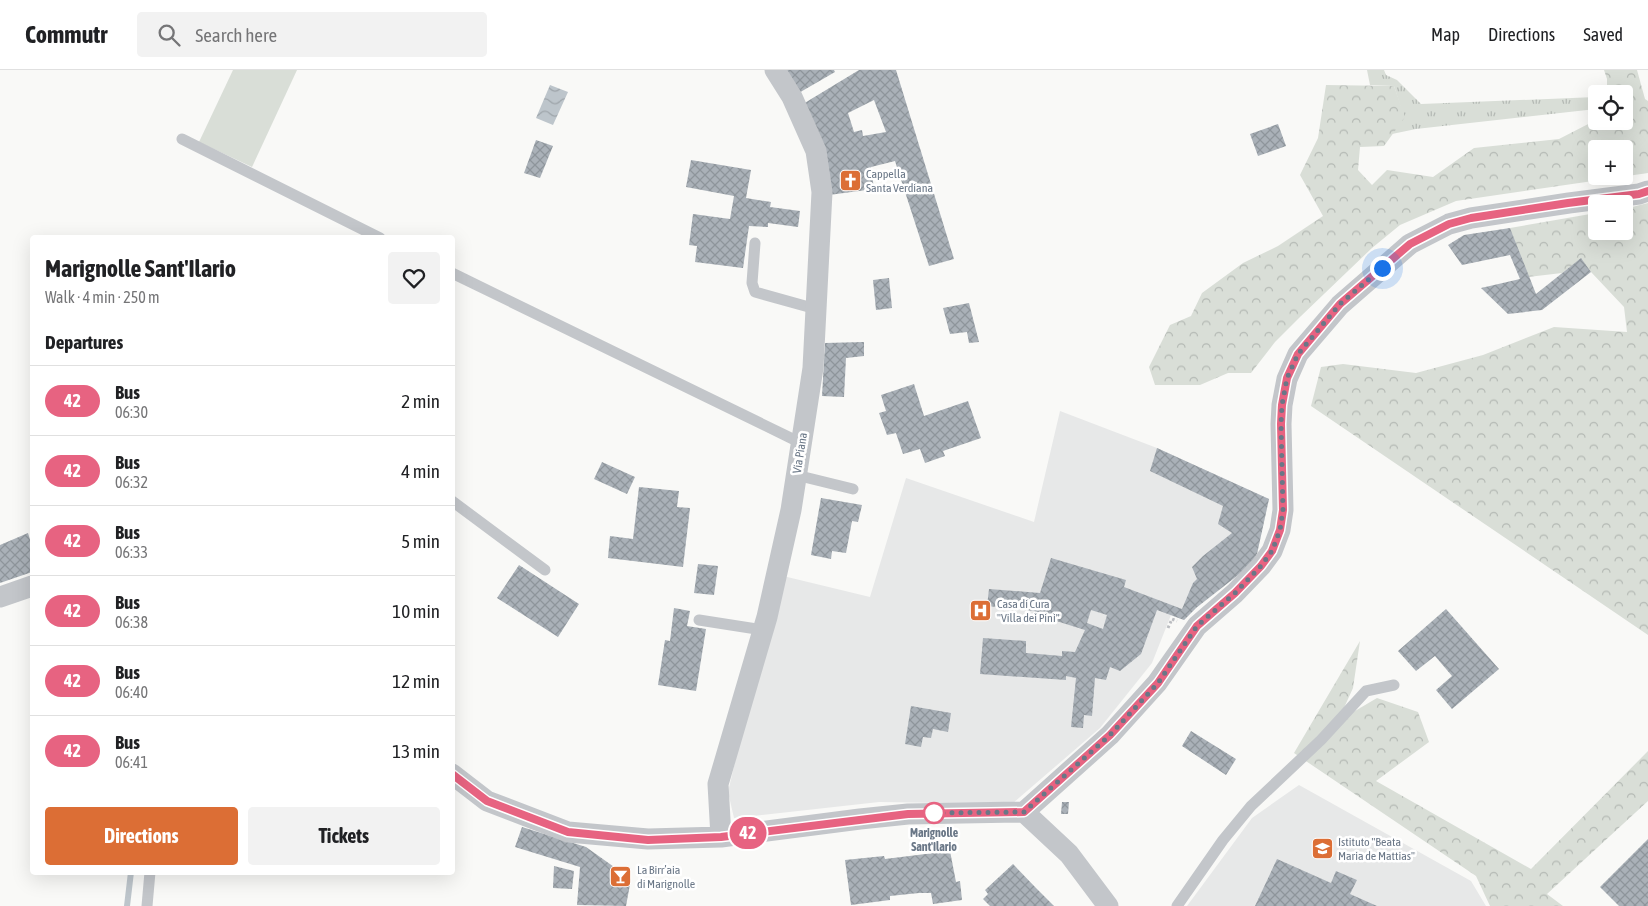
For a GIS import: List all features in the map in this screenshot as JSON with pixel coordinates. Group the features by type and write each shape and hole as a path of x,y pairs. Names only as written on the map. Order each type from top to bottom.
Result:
{"street":[{"name":"Via Piana","path":"721,837 718,784 763,630 791,510 813,368 822,192 816,150 792,98 776,70"},
{"path":"455,776 487,801 568,832 648,840 721,837 908,814 1024,812 1110,735 1158,683 1197,626 1235,593 1261,566 1272,551 1280,530 1283,510 1281,424 1287,378 1298,354 1340,304 1410,244 1449,224 1471,218 1639,194 1648,191"},
{"path":"0,597 30,587"},
{"path":"1024,812 1069,854 1108,906"}],"lane":[{"path":"182,139 374,235"},
{"path":"755,243 752,283 755,292 816,309"},
{"path":"455,274 801,443"},
{"path":"796,475 853,489"},
{"path":"455,503 545,570"},
{"path":"699,620 763,630"},
{"path":"1177,906 1223,840 1251,806 1321,740 1366,691 1394,685"},
{"path":"147,906 150,875"}],"shaded area":[{"name":"Casa di Cura \"Villa dei Pini\"","path":"1060,411 1157,448 1269,499 1257,554 1184,620 1171,615 1152,663 1100,728 1012,804 879,802 734,818 728,792 779,575 870,597 906,478 1034,522"},
{"name":"Istituto \"Beata Maria de Mattias\"","path":"1299,785 1471,881 1486,906 1187,906 1252,818"}],"green space":[{"path":"233,70 297,70 252,167 199,142"},
{"path":"1367,70 1384,70 1386,75 1397,80 1421,104 1588,97 1588,110 1416,129 1392,134 1404,117 1394,86 1370,85"},
{"path":"1604,70 1637,70 1645,99 1648,101 1648,173 1633,175 1633,140 1588,140 1588,182 1456,201 1400,225 1372,248 1300,317 1275,342 1251,373 1228,373 1200,385 1155,385 1149,367 1170,325 1191,316 1202,293 1243,263 1278,246 1323,216 1300,175 1318,138 1326,85 1394,86 1405,117 1384,146 1360,147 1358,170 1372,185 1387,170 1433,177 1474,148 1559,139 1588,124 1588,130 1633,130 1633,85 1607,85"},
{"path":"1648,203 1648,635 1311,406 1321,367 1343,364 1416,373 1483,355 1554,327 1627,332 1624,307 1581,259 1562,273 1528,277 1510,228 1588,214 1588,240 1633,240 1633,207"},
{"path":"1360,641 1353,688 1338,721 1377,698 1418,712 1429,742 1376,781 1531,869 1648,751 1648,801 1547,894 1563,906 1490,906 1476,876 1294,753"}],"water":[{"path":"550,85 568,92 553,125 536,118"}],"building":[{"path":"783,70 834,70 835,72 797,94"},
{"path":"859,70 896,70 954,259 929,266 895,161 871,167 874,189 829,195 803,104","holes":["874,100 886,132 863,136 862,130 854,132 848,113"]},
{"path":"1278,124 1286,146 1258,156 1250,134"},
{"path":"536,140 553,146 540,178 524,173"},
{"path":"691,160 751,170 746,198 771,202 770,207 800,211 798,227 768,223 768,227 749,226 743,268 695,262 697,246 689,245 693,214 730,219 734,196 686,187"},
{"path":"1510,228 1536,294 1581,258 1591,272 1542,310 1508,314 1481,288 1520,279 1510,255 1462,265 1448,245 1464,235"},
{"path":"889,278 892,308 876,310 873,280"},
{"path":"969,303 979,342 969,343 967,332 950,334 943,308"},
{"path":"864,342 864,356 846,358 844,397 822,396 825,343"},
{"path":"914,384 924,416 968,401 981,438 943,451 945,456 925,463 920,449 903,454 896,433 887,435 879,413 886,411 881,395"},
{"path":"1157,448 1269,499 1257,554 1251,565 1196,608 1184,620 1157,610 1141,654 1120,671 1110,667 1106,680 1095,678 1092,716 1084,715 1083,728 1071,727 1076,678 1066,676 1066,680 980,674 983,638 1026,641 1026,653 1062,656 1062,651 1075,652 1085,630 1034,614 1035,611 987,606 989,589 1040,593 1051,558 1126,580 1124,587 1182,609 1193,583 1197,579 1192,567 1232,533 1218,524 1223,506 1150,471","holes":["1091,610 1107,615 1103,629 1087,623"]},
{"path":"602,462 635,477 627,494 594,479"},
{"path":"639,487 679,491 677,507 690,508 683,567 608,558 610,536 633,539"},
{"path":"821,498 862,505 858,522 852,521 846,553 832,551 831,559 811,555"},
{"path":"28,533 30,540 30,573 0,583 0,545"},
{"path":"698,564 718,566 714,595 694,593"},
{"path":"519,565 579,604 558,637 497,598"},
{"path":"674,608 690,611 687,626 706,629 696,691 658,685 665,640 670,641"},
{"path":"1446,609 1499,669 1452,709 1436,690 1452,676 1435,656 1416,671 1398,651"},
{"path":"911,706 951,713 948,732 933,729 931,738 923,737 921,747 905,744"},
{"path":"1191,731 1236,759 1226,775 1182,746"},
{"path":"1062,802 1069,802 1068,814 1061,814"},
{"path":"522,827 586,847 631,879 626,906 577,905 580,867 515,847"},
{"path":"1648,839 1648,906 1619,906 1600,887"},
{"path":"950,851 956,882 960,881 962,900 933,904 931,893 919,893 890,896 890,900 851,905 845,860 884,856 885,859"},
{"path":"1277,859 1331,883 1336,871 1357,880 1350,894 1377,906 1255,906"},
{"path":"1013,864 1054,906 990,906 983,899 988,894 985,890"},
{"path":"554,866 574,871 572,889 553,888"}],"waterway":[{"path":"127,906 131,875"}],"bus line":[{"name":"42","path":"455,776 487,801 568,832 648,840 721,837 908,814 1024,812 1110,735 1158,683 1197,626 1235,593 1261,566 1272,551 1280,530 1283,510 1281,424 1287,378 1298,354 1340,304 1410,244 1449,224 1471,218 1639,194 1648,191"}],"place":[{"name":"Cappella Santa Verdiana","path":"850,181"},
{"name":"Casa di Cura \"Villa dei Pini\"","path":"981,611"},
{"name":"Marignolle Sant'Ilario","path":"934,813"},
{"name":"Istituto \"Beata Maria de Mattias\"","path":"1322,849"},
{"name":"La Birr’aia di Marignolle","path":"621,877"}],"route":[{"path":"934,813 1024,812 1110,735 1158,683 1197,626 1235,593 1261,566 1272,551 1280,530 1283,510 1281,424 1287,378 1298,354 1340,304 1382,268"}]}
